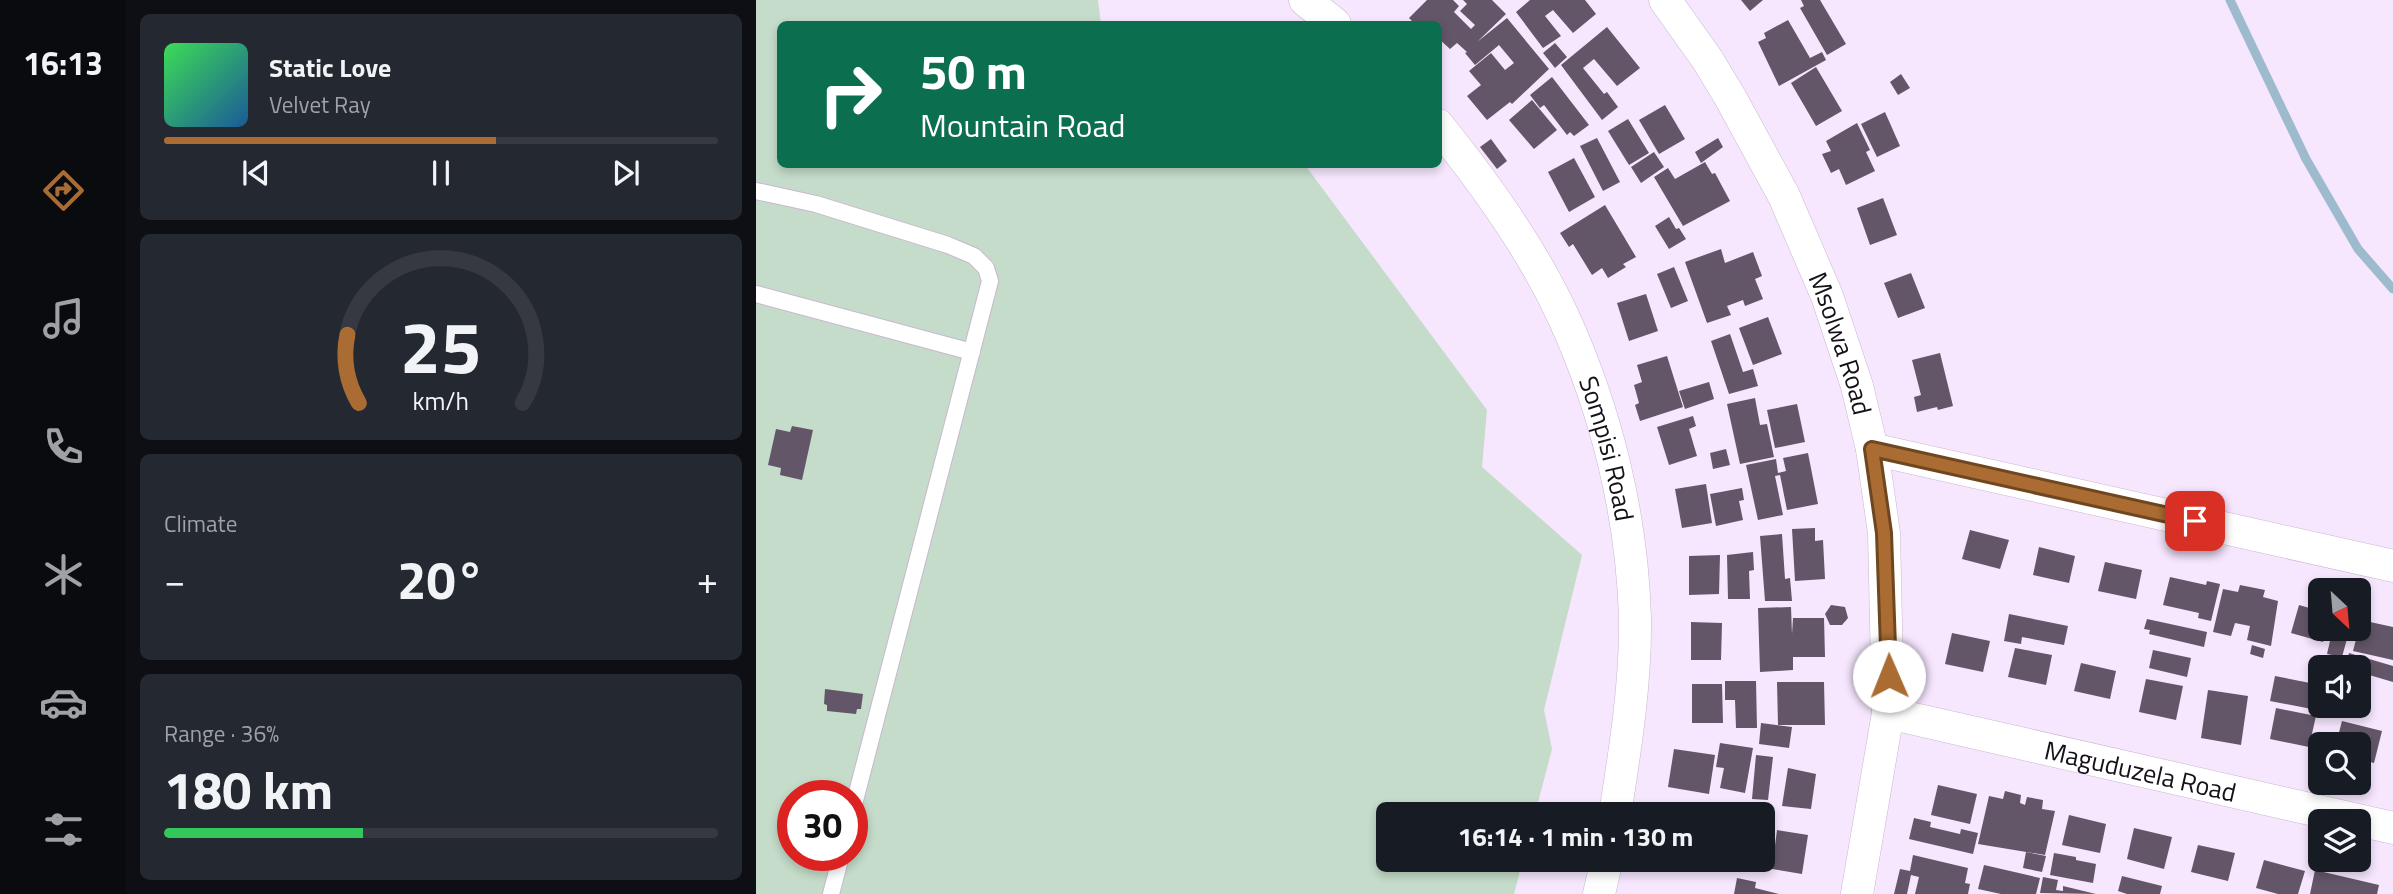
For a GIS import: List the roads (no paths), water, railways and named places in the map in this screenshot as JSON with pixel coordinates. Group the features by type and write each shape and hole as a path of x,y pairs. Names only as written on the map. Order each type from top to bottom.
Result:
{"street":[{"path":"1305,0 1331,21"},
{"name":"Msolwa Road","path":"1665,0 1731,97 1784,196 1826,296 1857,386 1872,449 1884,533 1888,713 1857,894"},
{"name":"Sompisi Road","path":"1442,130 1475,171 1523,242 1562,315 1594,396 1619,480 1635,620 1629,722 1617,802"},
{"path":"1872,449 2393,566"},
{"name":"Maguduzela Road","path":"1888,713 2393,828"},
{"path":"1599,894 1604,872"}],"lane":[{"path":"756,191 816,205 948,245 974,256 986,268 990,281 860,780"},
{"path":"756,294 972,352"},
{"path":"831,894 837,871"}],"waterway":[{"path":"2230,0 2306,159 2358,249 2393,289"}]}
